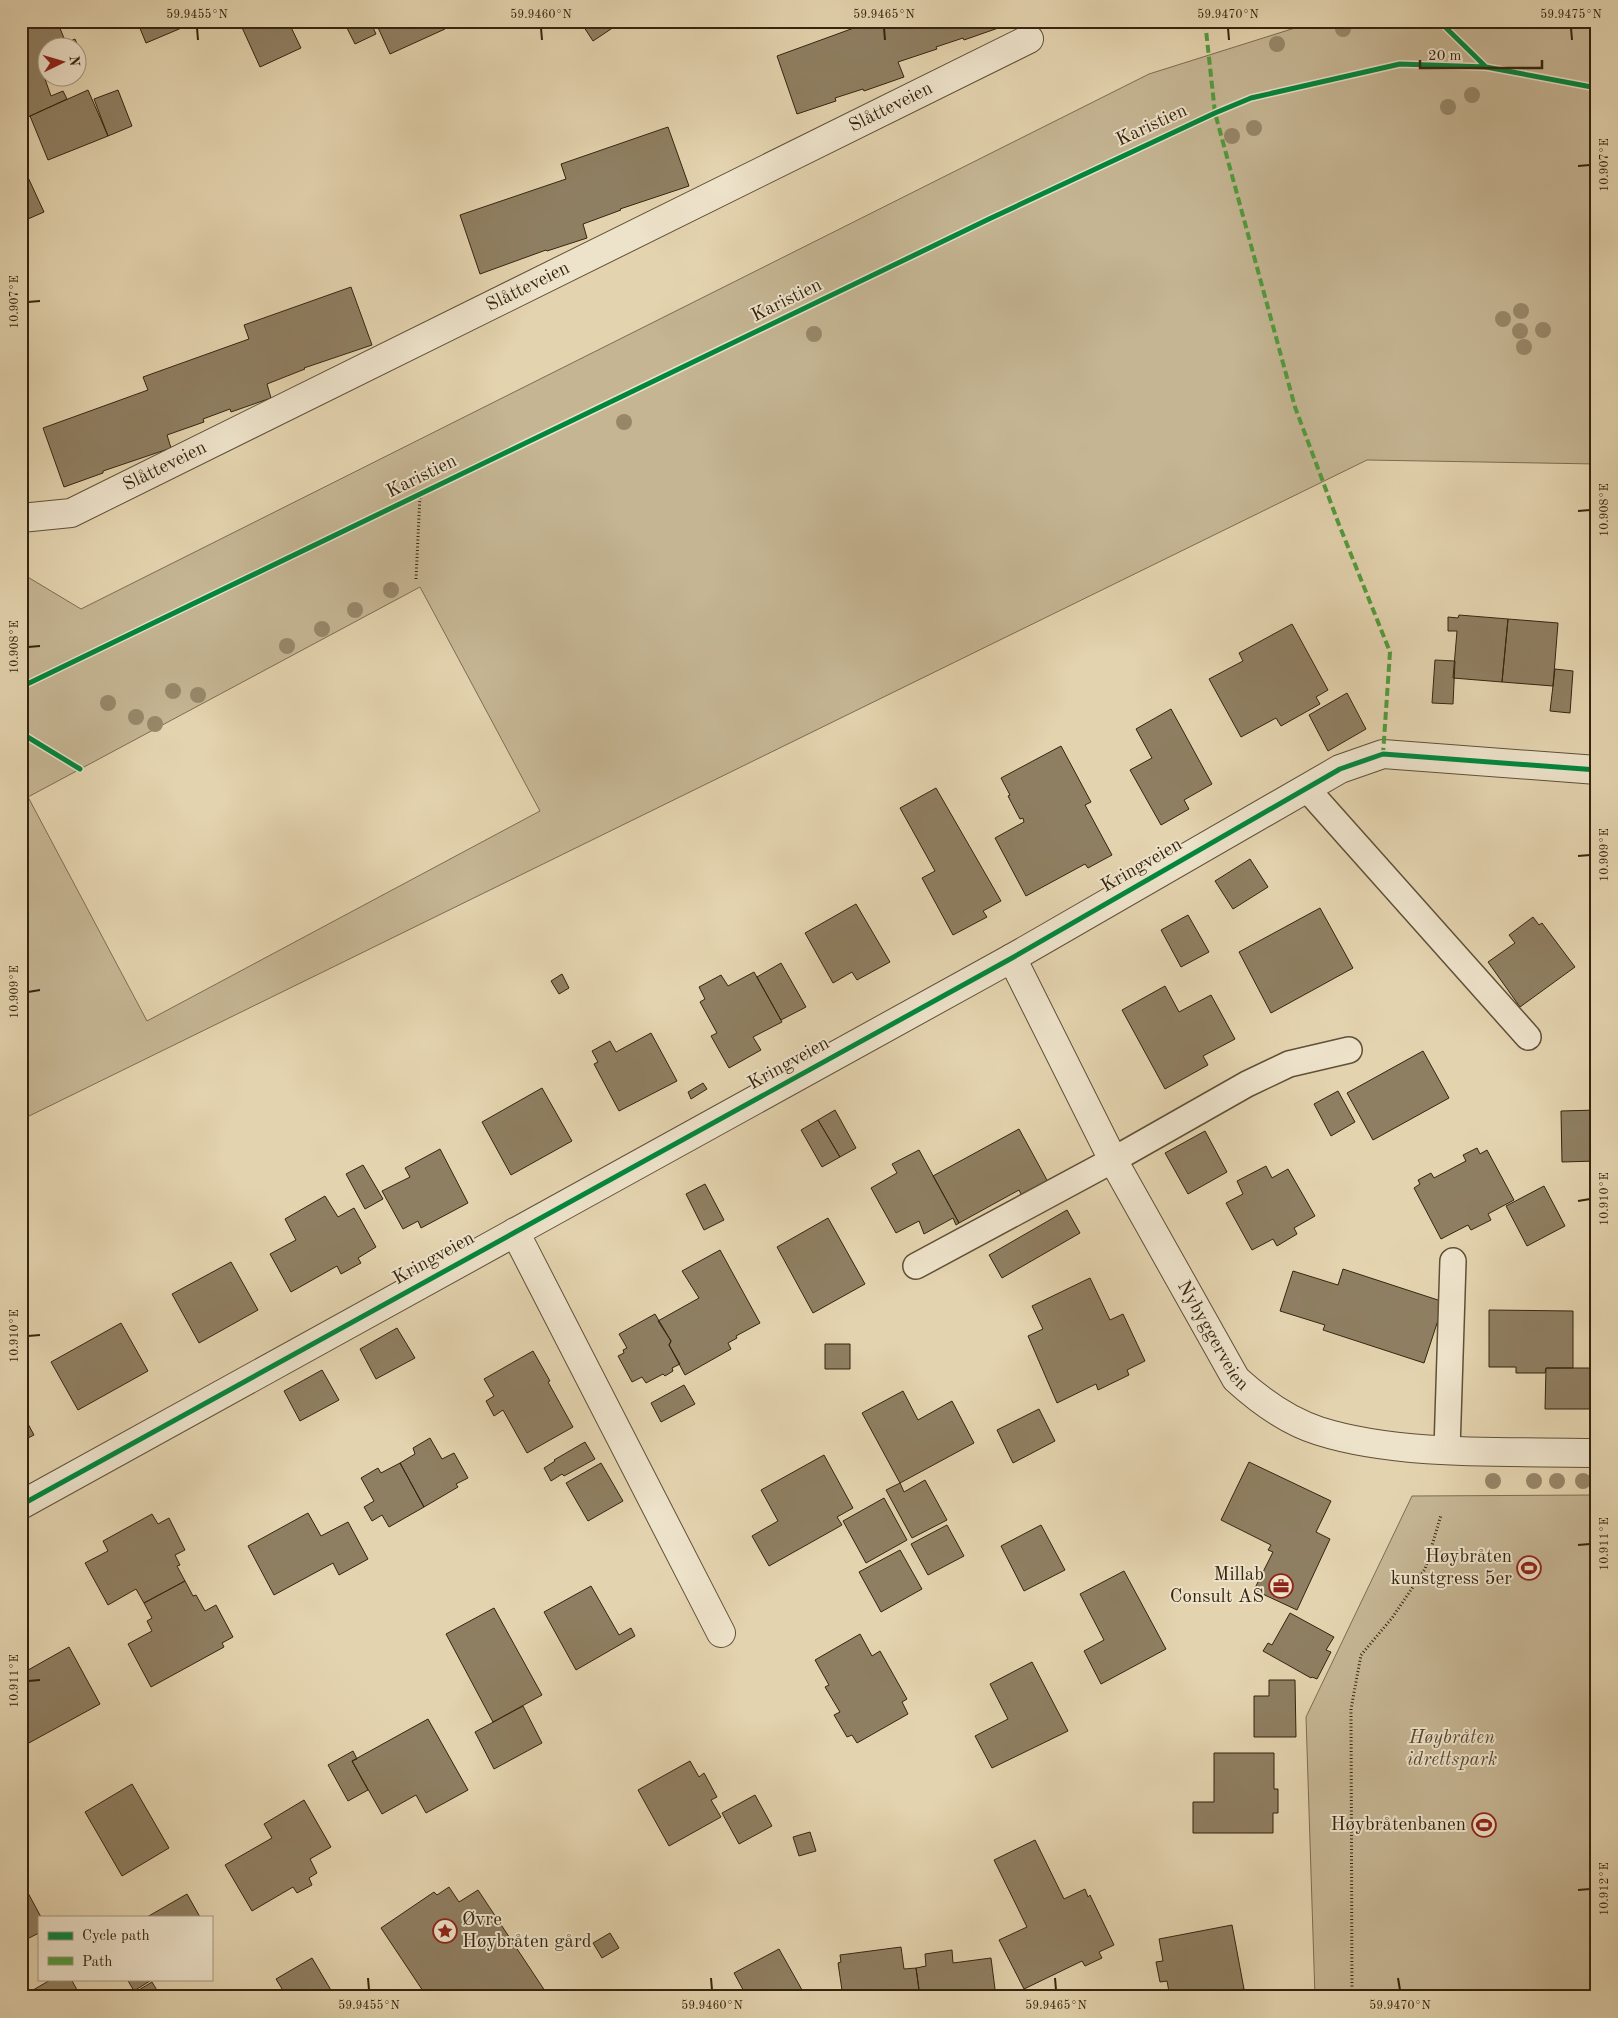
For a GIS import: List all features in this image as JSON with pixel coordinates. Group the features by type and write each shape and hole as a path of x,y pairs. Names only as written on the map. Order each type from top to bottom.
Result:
{"street":[{"name":"Slåtteveien","path":"21,518 71,513 1029,39"},
{"name":"Kringveien","path":"21,1505 1012,958 1340,770 1383,754 1597,770"},
{"name":"Nybyggerveien","path":"1012,958 1112,1160 1236,1379 1260,1401 1282,1415 1318,1431 1361,1441 1447,1450 1597,1453"},
{"path":"515,1232 721,1633"}],"lane":[{"path":"1307,789 1528,1037"},
{"path":"916,1266 1112,1160 1247,1084 1289,1064 1349,1050"},
{"path":"1447,1450 1453,1262"}],"path":[{"path":"416,579 420,495"},
{"path":"1352,1997 1351,1709 1361,1655 1392,1618 1425,1569 1441,1514"}],"green space":[{"path":"1317,21 1597,21 1597,464 1367,460 21,1120 21,573 81,609 1149,74","holes":["420,587 540,811 147,1021 28,797"]},
{"name":"Høybråten idrettspark","path":"1597,1495 1597,1997 1315,1997 1306,1717 1412,1496"}],"building":[{"path":"47,21 57,21 64,38 38,38 38,88 48,88 51,96 63,91 67,99 28,117 21,99 21,32"},
{"path":"137,21 198,21 146,43"},
{"path":"239,21 288,21 301,48 260,67"},
{"path":"370,21 376,34 355,44 344,22"},
{"path":"375,21 441,21 445,29 390,54"},
{"path":"580,21 623,21 593,41"},
{"path":"873,21 1003,21 1004,26 964,40 963,38 936,47 937,49 898,62 904,77 864,91 863,89 835,98 836,101 797,114 777,56"},
{"path":"88,90 108,136 48,160 30,116"},
{"path":"118,90 132,126 108,136 94,99"},
{"path":"668,127 689,186 620,209 583,224 587,238 546,250 480,274 460,215 566,179 561,164"},
{"path":"26,173 44,212 21,222 21,176"},
{"path":"351,287 372,345 304,368 267,384 271,398 231,412 230,409 203,419 204,422 167,435 171,448 103,471 103,473 64,487 43,428 148,390 143,377 249,339 244,325"},
{"path":"1459,615 1508,619 1502,682 1453,678 1457,631 1448,631 1448,617 1458,618"},
{"path":"1508,619 1558,623 1553,686 1502,682"},
{"path":"1292,624 1328,690 1316,697 1320,704 1281,726 1276,718 1241,737 1209,679 1243,661 1239,653"},
{"path":"1435,660 1455,661 1453,704 1432,703"},
{"path":"1555,669 1573,671 1570,713 1550,711"},
{"path":"1590,680 1597,680 1597,732 1591,732"},
{"path":"1347,693 1366,729 1328,751 1309,715"},
{"path":"1171,709 1212,784 1184,800 1189,809 1161,825 1130,770 1152,758 1136,729"},
{"path":"1061,746 1091,802 1085,805 1112,855 1088,868 1085,864 1026,896 995,838 1024,822 1023,818 1020,819 1001,778"},
{"path":"936,788 1001,901 983,911 987,917 953,935 922,878 935,871 900,808"},
{"path":"1250,859 1268,887 1233,909 1215,881"},
{"path":"1593,875 1597,875 1597,915 1593,915"},
{"path":"856,904 890,962 857,980 852,972 833,983 805,933"},
{"path":"1320,908 1353,968 1271,1013 1239,952"},
{"path":"1188,915 1209,952 1181,967 1161,930"},
{"path":"1533,917 1539,925 1542,923 1575,967 1520,1007 1488,962 1515,943 1509,935"},
{"path":"781,963 806,1007 781,1020 757,977"},
{"path":"754,972 782,1022 753,1037 761,1050 729,1068 711,1036 717,1033 700,1002 705,999 699,987 721,975 728,986"},
{"path":"562,974 569,988 559,994 551,981"},
{"path":"1165,986 1179,1012 1211,995 1235,1039 1203,1056 1208,1065 1165,1089 1122,1010"},
{"path":"651,1033 677,1081 619,1111 594,1064 598,1062 592,1051 610,1041 616,1052"},
{"path":"1423,1051 1449,1098 1373,1140 1347,1093"},
{"path":"703,1083 707,1089 691,1099 688,1092"},
{"path":"542,1088 572,1141 511,1175 482,1122"},
{"path":"1338,1091 1355,1122 1331,1136 1314,1104"},
{"path":"835,1110 856,1148 840,1157 818,1120"},
{"path":"1597,1110 1597,1161 1562,1162 1561,1111"},
{"path":"818,1120 840,1157 822,1167 801,1130"},
{"path":"1019,1129 1048,1182 1022,1196 1019,1190 959,1223 933,1176"},
{"path":"1205,1131 1227,1172 1188,1194 1165,1153"},
{"path":"1477,1148 1480,1154 1487,1150 1514,1200 1488,1214 1491,1220 1471,1230 1468,1225 1441,1239 1414,1188 1420,1184 1418,1180 1431,1173 1434,1178 1466,1161 1463,1155"},
{"path":"440,1149 468,1203 421,1228 418,1221 403,1229 382,1191 410,1177 405,1168"},
{"path":"919,1150 959,1223 956,1225 953,1218 924,1234 919,1221 896,1233 871,1188 897,1173 892,1164"},
{"path":"363,1165 383,1199 365,1209 346,1174"},
{"path":"1266,1166 1272,1178 1288,1169 1315,1216 1294,1228 1297,1234 1277,1246 1273,1239 1252,1250 1226,1203 1243,1194 1237,1181"},
{"path":"705,1184 724,1220 704,1230 686,1194"},
{"path":"1544,1186 1565,1226 1527,1246 1506,1206"},
{"path":"325,1196 338,1217 354,1208 376,1247 358,1258 361,1263 341,1274 337,1266 291,1292 270,1254 296,1240 285,1219"},
{"path":"1067,1210 1080,1233 1002,1278 989,1255"},
{"path":"828,1218 865,1284 813,1313 777,1247"},
{"path":"720,1250 760,1323 736,1336 737,1338 728,1343 731,1349 685,1375 669,1345 671,1341 658,1321 699,1298 682,1271"},
{"path":"231,1262 258,1310 199,1343 172,1294"},
{"path":"1343,1269 1444,1302 1424,1363 1323,1330 1325,1325 1280,1311 1293,1271 1338,1285"},
{"path":"1090,1278 1110,1320 1123,1314 1145,1361 1127,1370 1129,1375 1098,1390 1096,1384 1057,1403 1028,1336 1043,1329 1032,1306"},
{"path":"1489,1310 1573,1311 1573,1368 1546,1368 1545,1373 1516,1373 1516,1367 1489,1367"},
{"path":"655,1314 671,1341 669,1345 680,1364 672,1368 673,1371 665,1376 663,1374 646,1383 642,1377 632,1382 618,1356 624,1353 623,1350 627,1348 619,1334"},
{"path":"121,1323 148,1371 78,1410 51,1362"},
{"path":"397,1328 415,1358 376,1379 360,1349"},
{"path":"825,1344 850,1344 850,1369 825,1369"},
{"path":"533,1351 573,1427 527,1453 503,1410 494,1416 486,1401 494,1396 484,1379"},
{"path":"1546,1368 1591,1368 1591,1409 1545,1409"},
{"path":"322,1370 339,1400 300,1421 284,1391"},
{"path":"684,1385 695,1404 661,1422 651,1403"},
{"path":"903,1391 918,1420 952,1401 974,1443 900,1483 862,1413"},
{"path":"1039,1409 1055,1441 1013,1463 997,1430"},
{"path":"21,1411 34,1435 22,1441 23,1443 21,1444"},
{"path":"430,1438 442,1459 454,1453 468,1478 456,1484 458,1487 424,1507 400,1463 415,1454 413,1448"},
{"path":"585,1442 595,1459 551,1481 544,1468"},
{"path":"824,1455 853,1508 837,1517 842,1525 769,1566 752,1536 778,1521 761,1490"},
{"path":"1249,1462 1331,1501 1316,1532 1330,1539 1297,1610 1254,1590 1273,1552 1268,1550 1271,1545 1221,1520"},
{"path":"400,1463 424,1507 389,1527 382,1515 372,1521 364,1507 374,1501 361,1478 378,1468 381,1473"},
{"path":"601,1463 623,1501 588,1521 566,1483"},
{"path":"925,1480 947,1520 912,1538 886,1490 900,1483 904,1492"},
{"path":"884,1498 907,1540 866,1563 843,1521"},
{"path":"308,1513 321,1536 348,1522 368,1559 339,1575 333,1563 274,1595 248,1546"},
{"path":"152,1514 158,1524 169,1518 185,1550 175,1555 180,1565 177,1566 185,1581 144,1603 136,1589 108,1605 85,1563 108,1551 103,1541"},
{"path":"947,1525 964,1556 928,1575 911,1544"},
{"path":"1041,1525 1065,1570 1024,1591 1001,1546"},
{"path":"900,1550 922,1589 881,1612 859,1572"},
{"path":"1124,1571 1166,1649 1101,1684 1084,1651 1104,1640 1080,1594"},
{"path":"185,1581 193,1596 196,1595 205,1611 216,1605 233,1637 222,1643 224,1647 151,1687 128,1644 152,1631 147,1621 152,1618 144,1603"},
{"path":"591,1586 619,1635 631,1628 635,1636 576,1670 544,1612"},
{"path":"494,1608 542,1695 493,1722 446,1634"},
{"path":"1290,1613 1334,1637 1326,1650 1331,1652 1317,1679 1311,1678 1263,1651 1268,1643 1272,1645"},
{"path":"860,1634 872,1656 880,1651 907,1699 902,1702 908,1714 857,1743 852,1735 847,1737 834,1715 840,1712 825,1687 829,1685 815,1660"},
{"path":"69,1647 100,1704 27,1744 21,1734 21,1674"},
{"path":"1032,1662 1068,1731 992,1768 975,1736 1008,1719 990,1684"},
{"path":"1269,1680 1295,1680 1296,1737 1254,1737 1254,1696 1269,1696"},
{"path":"523,1706 542,1743 494,1769 475,1732"},
{"path":"428,1719 468,1790 426,1813 416,1795 382,1814 352,1761"},
{"path":"353,1751 357,1759 352,1761 368,1790 348,1801 328,1765"},
{"path":"1214,1753 1274,1753 1274,1789 1278,1789 1278,1813 1273,1813 1273,1833 1193,1833 1193,1802 1214,1802"},
{"path":"690,1761 699,1777 704,1773 717,1797 711,1800 721,1817 669,1846 638,1790"},
{"path":"132,1784 169,1848 122,1876 85,1812"},
{"path":"755,1795 772,1826 739,1844 722,1813"},
{"path":"304,1800 331,1847 310,1859 317,1873 309,1878 312,1885 297,1893 293,1887 252,1911 225,1865 272,1838 264,1824"},
{"path":"810,1832 816,1851 799,1856 793,1837"},
{"path":"1035,1840 1064,1899 1085,1889 1088,1897 1090,1895 1114,1945 1099,1952 1102,1958 1085,1966 1082,1961 1024,1989 999,1940 1027,1927 994,1860"},
{"path":"21,1880 40,1916 38,1916 38,1934 21,1942"},
{"path":"449,1887 459,1902 478,1890 549,1997 427,1997 381,1928 434,1892 437,1895"},
{"path":"187,1894 199,1916 149,1916"},
{"path":"1232,1925 1244,1989 1203,1997 1170,1997 1167,1981 1160,1982 1156,1962 1163,1961 1159,1939"},
{"path":"610,1933 619,1948 602,1958 593,1943"},
{"path":"901,1947 904,1969 916,1968 920,1997 843,1997 838,1963 841,1962 840,1955"},
{"path":"779,1949 806,1997 747,1997 734,1973"},
{"path":"952,1950 953,1963 991,1958 996,1997 920,1997 916,1968 926,1966 925,1954"},
{"path":"312,1958 335,1997 287,1997 276,1979"},
{"path":"50,1980 72,1980 81,1997 21,1997"},
{"path":"128,1980 151,1980 134,1991"},
{"path":"152,1982 161,1997 127,1997"}],"marked path":[{"path":"1205,21 1215,113 1295,407 1390,652 1383,754"}],"cycle path":[{"path":"1439,21 1486,67"},
{"name":"Karistien","path":"21,687 989,219 1251,98 1400,64 1486,67 1597,88"},
{"path":"21,733 80,769"},
{"path":"21,1505 1012,958 1340,769 1383,754 1597,770"}],"place":[{"name":"Høybråten kunstgress 5er","path":"1529,1568"},
{"name":"Millab Consult AS","path":"1281,1586"},
{"name":"Høybråtenbanen","path":"1484,1825"},
{"name":"Øvre Høybråten gård","path":"445,1931"}]}
